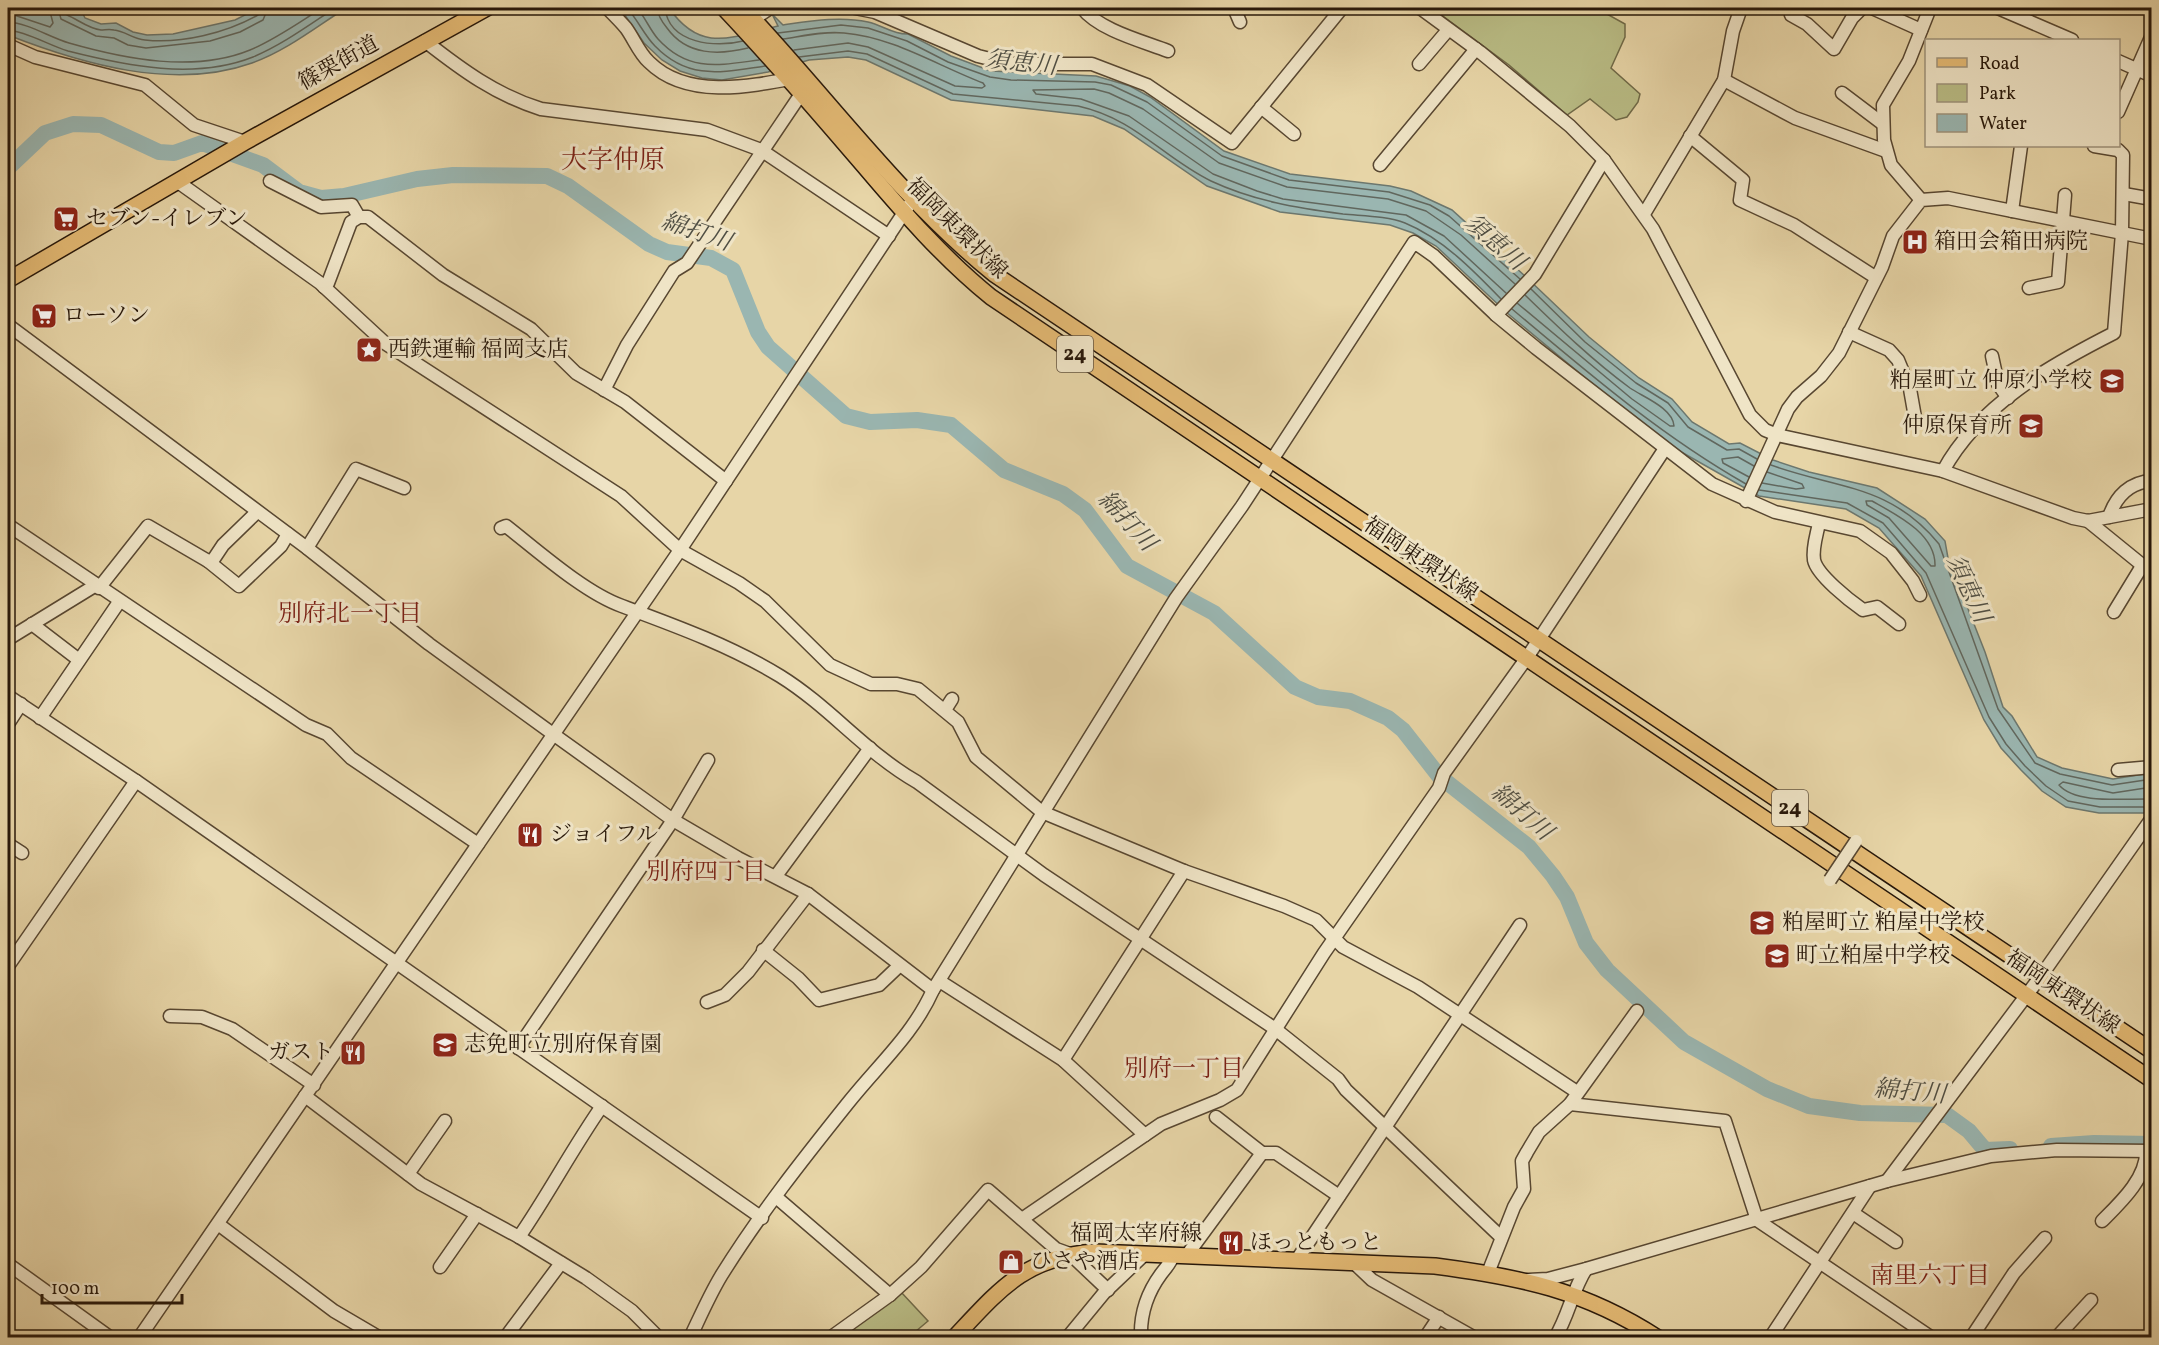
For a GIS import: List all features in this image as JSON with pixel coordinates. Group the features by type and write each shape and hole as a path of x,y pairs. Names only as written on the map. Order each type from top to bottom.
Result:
{"main road":[{"name":"篠栗街道","path":"178,182 245,142 487,8"},
{"name":"福岡東環状線","path":"733,10 795,74 970,280 991,297 2151,1080"},
{"name":"福岡東環状線","path":"733,10 754,19 795,74 801,94 908,205 994,274 2151,1051"},
{"path":"8,280 178,182"},
{"name":"福岡太宰府線","path":"954,1338 1011,1281 1039,1264 1070,1254 1146,1253 1435,1266 1488,1273 1527,1280 1572,1294 1631,1320 1658,1338"}],"street":[{"path":"607,8 625,27 648,62 668,76 693,85 741,87 795,74"},
{"path":"754,19 770,8"},
{"path":"855,8 875,12 978,56 998,61 1016,64 1092,64 1148,85 1232,143 1342,8"},
{"path":"1082,8 1109,30 1168,51"},
{"path":"1234,8 1240,22"},
{"path":"1420,8 1476,49 1570,126 1604,160 1644,214 1750,414 1765,430 1777,435 1943,471 2088,521 2146,569 2114,612"},
{"path":"1644,214 1724,80 1733,31 1741,8"},
{"path":"1791,15 1807,24 1834,49 1852,18 1862,8"},
{"path":"1872,8 1921,30"},
{"path":"1921,200 1891,165 1886,150 1883,105 1909,62 1930,8"},
{"path":"1998,8 2070,39"},
{"path":"1419,64 1448,30"},
{"path":"2120,107 2151,35"},
{"path":"425,41 486,85 522,103 541,109 707,130 761,150 890,236"},
{"path":"8,45 36,57 145,85 194,125 245,142"},
{"path":"1380,165 1476,49"},
{"path":"2120,62 2151,76"},
{"path":"1724,80 1796,118 1886,150"},
{"path":"1842,93 1883,124"},
{"path":"604,390 627,345 674,271 687,263 761,150 801,94"},
{"path":"1261,107 1294,134"},
{"path":"1690,136 1743,180 1740,200 1794,225 1875,277"},
{"path":"2012,211 2021,147"},
{"path":"1943,471 1982,419 2032,378 2114,333 2122,233 2124,155 2118,150 2100,147"},
{"path":"1499,312 1535,274 1604,160"},
{"path":"270,181 321,207 352,205 359,217"},
{"path":"178,182 324,287 386,344 621,496 680,550 739,583 765,601 830,665 871,684 897,684 918,689 958,722 976,757 1042,812 1184,871 1295,910 1316,920 1343,947 1418,987 1577,1092"},
{"path":"2124,194 2151,199"},
{"path":"2029,288 2058,282 2065,195"},
{"path":"1748,499 1788,409 1797,397 1821,376 1839,353 1893,236 1921,200 1948,198 2151,239"},
{"path":"139,1338 680,550 890,236 908,205"},
{"path":"324,287 328,283 351,222 359,217 368,217 444,274 519,320 576,373 625,402 726,481"},
{"path":"690,1338 721,1277 776,1197 849,1102 902,1043 925,1009 1042,812 1176,598 1259,478 1414,242 1434,256 1664,450 1712,484 1775,512 1860,531 1902,565 1920,595"},
{"path":"8,325 307,548 429,644 553,734 674,820 738,858 808,894 873,942 899,966 1063,1060 1145,1135"},
{"path":"1849,332 1864,341 1889,350 1898,360 1910,389 1916,423"},
{"path":"1992,356 1998,384 2008,398"},
{"path":"1022,1219 1161,1124 1220,1100 1237,1090 1274,1028 1439,788 1444,773 1526,659 1664,450"},
{"path":"307,548 356,469 404,488"},
{"path":"2109,517 2111,509 2131,485 2151,481"},
{"path":"2088,521 2151,509"},
{"path":"207,561 213,560 223,545 257,512"},
{"path":"1819,523 1813,558 1815,565 1843,595 1863,610 1877,607 1899,624"},
{"path":"8,525 119,602 187,644 306,725 327,734 351,758 478,844"},
{"path":"8,639 98,586 148,526 207,561 238,586 281,546 288,534"},
{"path":"501,528 506,526 597,593 673,627 711,639 781,676 829,710 870,748 1044,875 1274,1028 1338,1079 1346,1090 1501,1237"},
{"path":"40,718 119,602"},
{"path":"32,624 80,660"},
{"path":"8,696 136,781 762,1218"},
{"path":"945,710 952,699"},
{"path":"8,724 21,704"},
{"path":"776,876 870,748"},
{"path":"518,1048 674,820 708,760"},
{"path":"2118,770 2151,767"},
{"path":"8,966 136,781"},
{"path":"1887,1181 2041,976 2149,824"},
{"path":"1830,880 1856,841"},
{"path":"8,844 22,853"},
{"path":"1063,1060 1184,871"},
{"path":"707,1002 725,995 748,972 808,894"},
{"path":"1296,1261 1387,1128 1520,925"},
{"path":"763,950 798,978 819,1000 879,984 899,966"},
{"path":"1488,1273 1501,1237 1524,1189 1522,1161 1527,1152 1539,1132 1570,1104 1637,1011"},
{"path":"170,1016 202,1017 232,1029 314,1085"},
{"path":"305,1096 421,1185 519,1237 561,1263 632,1311 658,1338"},
{"path":"1570,1104 1725,1120 1757,1220 1932,1338"},
{"path":"519,1237 553,1188 581,1137 602,1106"},
{"path":"1216,1117 1262,1153 1276,1153 1339,1196"},
{"path":"408,1174 445,1121"},
{"path":"1527,1280 1548,1279 1586,1269 1887,1181 1972,1160 2021,1152 2149,1151 2147,1164 2123,1199 2102,1221"},
{"path":"1141,1338 1142,1311 1152,1287 1262,1153"},
{"path":"1770,1338 1870,1186"},
{"path":"830,1338 890,1295 921,1267 988,1190 1056,1249 1070,1254 1108,1290"},
{"path":"776,1197 890,1295"},
{"path":"1853,1213 1896,1242"},
{"path":"440,1267 477,1214"},
{"path":"218,1224 334,1311 380,1338"},
{"path":"1971,1338 2014,1273 2045,1238"},
{"path":"1066,1338 1108,1290 1146,1253"},
{"path":"1353,1262 1372,1280 1475,1338"},
{"path":"505,1338 561,1263"},
{"path":"8,1264 111,1338"},
{"path":"1555,1338 1564,1323 1572,1294 1586,1269"},
{"path":"2056,1338 2091,1300"},
{"path":"1425,1338 1439,1317"}],"green space":[{"path":"1432,8 1598,9 1625,24 1625,37 1611,68 1640,94 1638,102 1627,117 1616,120 1590,99 1567,115 1509,65"},
{"path":"901,1292 928,1321 909,1337 840,1338"}],"water":[{"path":"8,8 63,8 83,14 85,18 101,24 116,23 133,32 147,35 173,34 235,20 259,8 346,8 265,58 222,71 191,75 128,70 66,56 37,46 8,35"},
{"path":"620,8 669,8 693,32 705,37 718,38 778,26 772,14 783,25 826,20 857,20 908,34 951,56 991,71 1096,76 1130,86 1150,97 1224,151 1290,174 1390,186 1411,191 1452,210 1589,337 1639,378 1672,399 1692,422 1729,444 1740,443 1773,460 1809,472 1877,488 1925,519 1945,541 1948,558 1985,652 2003,707 2012,716 2037,757 2062,768 2113,779 2151,773 2151,813 2099,813 2066,807 2042,791 2021,770 2001,748 1984,720 1921,576 1879,528 1846,509 1759,496 1676,449 1624,410 1506,312 1436,246 1413,233 1390,225 1280,212 1207,186 1124,129 1093,116 951,100 866,60 848,57 809,60 768,72 722,80 702,78 680,71 662,60 644,43"}],"waterway":[{"name":"綿打川","path":"8,168 45,133 73,124 101,125 159,152 174,153 202,143 263,165 299,192 321,198 344,196 417,179 453,175 547,176 568,186 649,244 667,252 711,258 733,270 758,332 768,347 846,416 870,422 917,420 951,425 1004,470 1063,494 1085,510 1127,566 1214,613 1295,687 1318,697 1350,701 1388,718 1403,730 1439,776 1529,847 1567,897 1586,943 1607,970 1684,1042 1767,1089 1809,1106 1860,1113 1947,1115 1969,1131 1985,1150 2010,1149"},
{"name":"綿打川","path":"2051,1146 2094,1143 2152,1144"}],"place":[{"name":"セブン-イレブン","path":"66,219"},
{"name":"箱田会箱田病院","path":"1915,242"},
{"name":"ローソン","path":"44,316"},
{"name":"西鉄運輸 福岡支店","path":"369,350"},
{"name":"粕屋町立 仲原小学校","path":"2112,381"},
{"name":"仲原保育所","path":"2031,426"},
{"name":"ジョイフル","path":"530,835"},
{"name":"粕屋町立 粕屋中学校","path":"1762,923"},
{"name":"町立粕屋中学校","path":"1777,956"},
{"name":"志免町立別府保育園","path":"445,1045"},
{"name":"ガスト","path":"353,1053"},
{"name":"ほっともっと","path":"1231,1243"},
{"name":"ひさや酒店","path":"1011,1262"}],"district":[{"name":"大字仲原","path":"613,161"},
{"name":"別府北一丁目","path":"350,615"},
{"name":"別府四丁目","path":"706,873"},
{"name":"別府一丁目","path":"1184,1070"},
{"name":"南里六丁目","path":"1930,1277"}],"water label":[{"name":"須恵川","path":"1021,64"},
{"name":"須恵川","path":"1494,243"},
{"name":"須恵川","path":"1967,589"}]}
